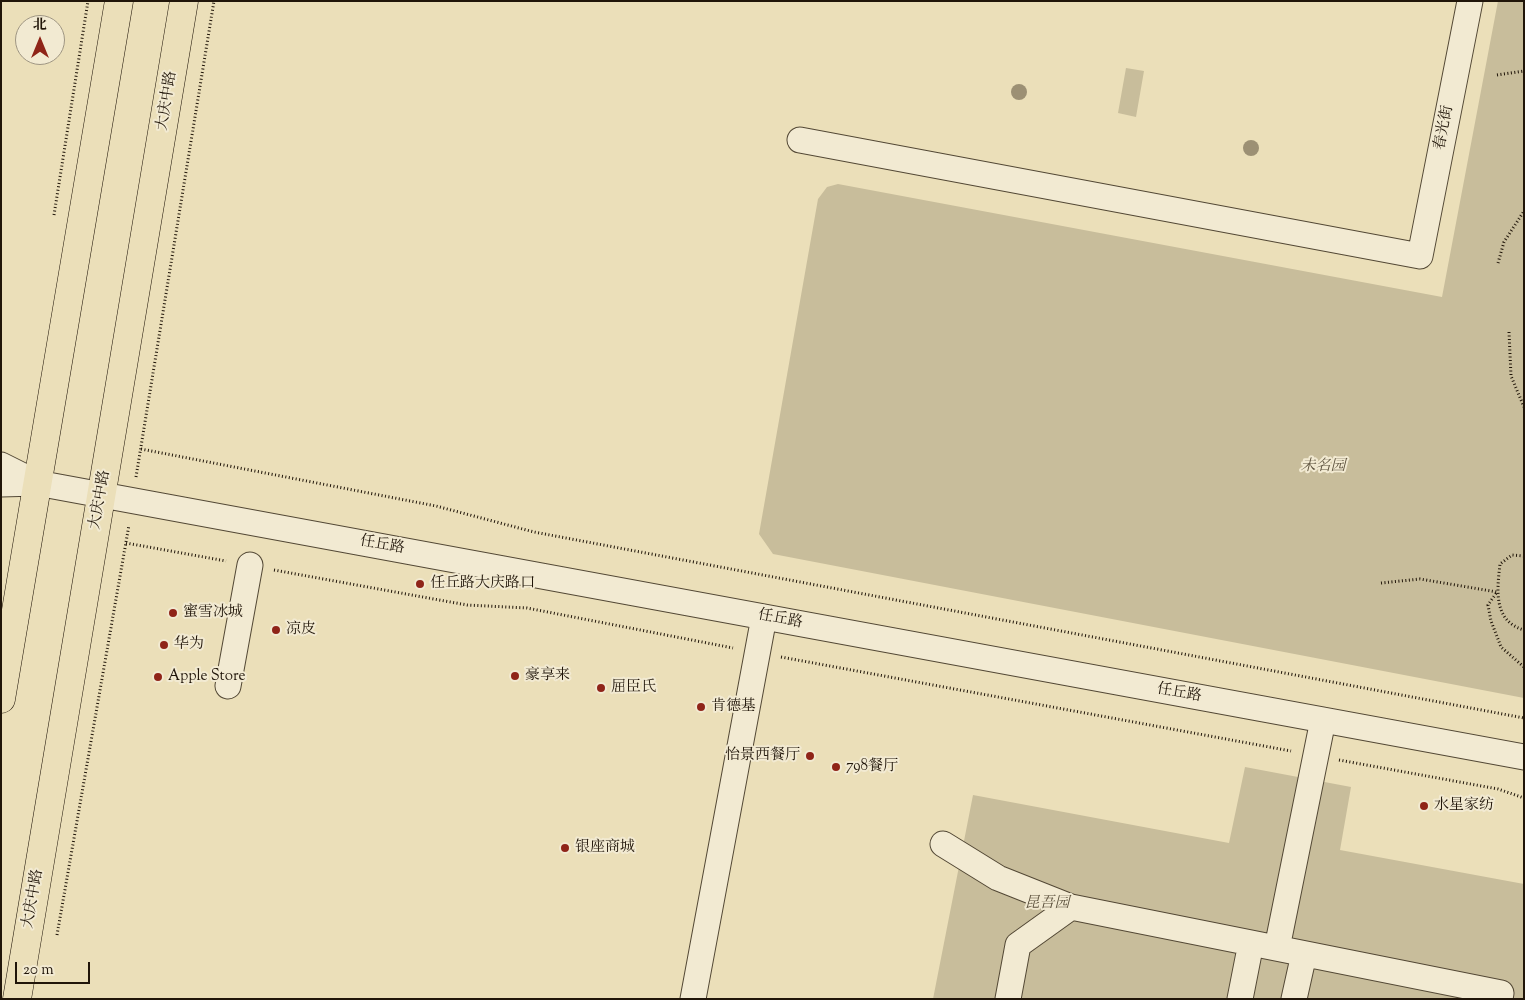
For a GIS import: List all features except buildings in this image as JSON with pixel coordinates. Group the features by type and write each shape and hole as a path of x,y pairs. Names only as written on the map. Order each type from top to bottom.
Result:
{"main road":[{"path":"1,699 119,1"},
{"name":"大庆中路","path":"17,999 184,1"}],"street":[{"name":"春光街","path":"800,140 1420,256 1470,1"},
{"name":"任丘路","path":"1,465 37,483"},
{"name":"任丘路","path":"1,484 37,483 132,500 1524,757"},
{"path":"228,686 250,565"},
{"path":"693,999 764,617"},
{"path":"1277,948 1323,720"},
{"path":"943,844 998,878 1071,907 1501,993 1500,999"},
{"path":"1008,999 1018,945 1071,907"},
{"path":"1240,999 1251,943"},
{"path":"1294,999 1304,954"}],"path":[{"path":"53,216 88,1"},
{"path":"56,940 126,543 214,1"},
{"path":"1497,75 1524,71"},
{"path":"1498,263 1504,242 1524,211"},
{"path":"1508,332 1511,376 1524,407"},
{"path":"141,449 436,506 534,532 1524,718"},
{"path":"126,543 468,605 527,608 1316,756 1498,788 1524,798"},
{"path":"1523,554 1512,555 1500,564 1497,592 1503,616 1516,628 1524,630"},
{"path":"1382,583 1420,579 1497,592"},
{"path":"1497,592 1488,605 1491,621 1501,646 1524,667"}],"green space":[{"name":"未名园","path":"1498,1 1524,1 1524,698 773,554 759,534 818,199 827,187 838,184 1442,297"},
{"path":"1126,68 1144,71 1136,117 1118,113"},
{"name":"昆吾园","path":"1245,767 1351,787 1340,850 1524,884 1524,999 933,999 973,795 1229,843"}],"place":[{"name":"任丘路大庆路口","path":"420,584"},
{"name":"蜜雪冰城","path":"173,613"},
{"name":"凉皮","path":"276,630"},
{"name":"华为","path":"164,645"},
{"name":"豪享来","path":"515,676"},
{"name":"Apple Store","path":"158,677"},
{"name":"屈臣氏","path":"601,688"},
{"name":"肯德基","path":"701,707"},
{"name":"怡景西餐厅","path":"810,756"},
{"name":"798餐厅","path":"836,767"},
{"name":"水星家纺","path":"1424,806"},
{"name":"银座商城","path":"565,848"}]}
